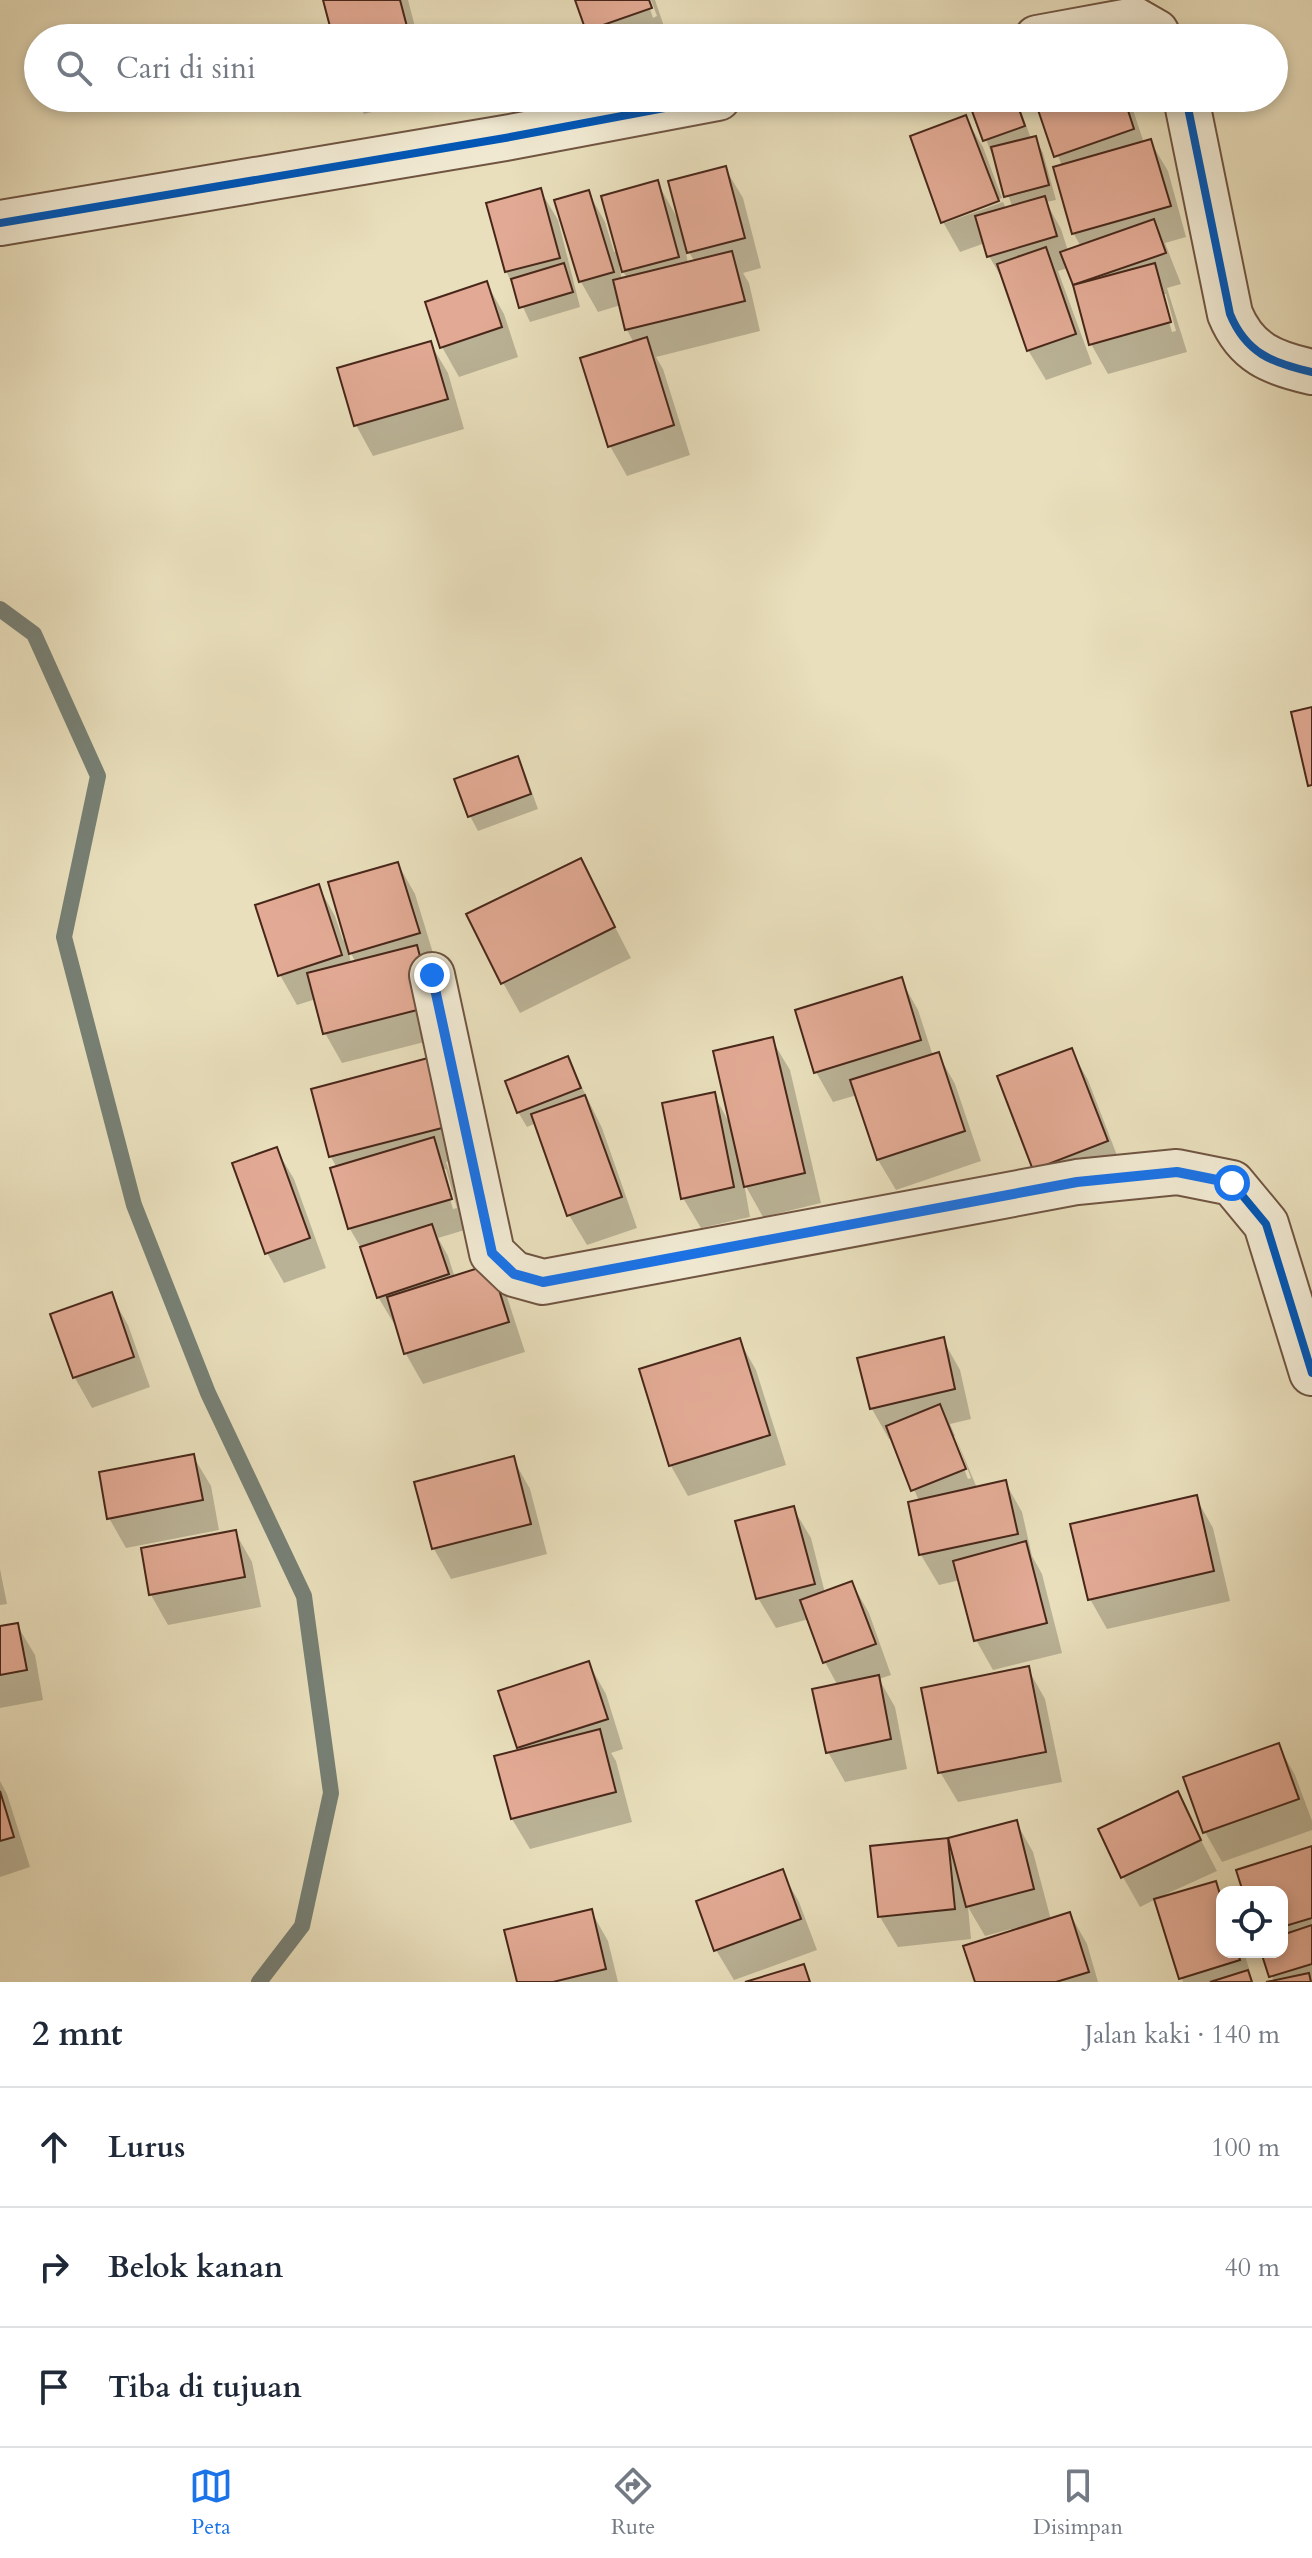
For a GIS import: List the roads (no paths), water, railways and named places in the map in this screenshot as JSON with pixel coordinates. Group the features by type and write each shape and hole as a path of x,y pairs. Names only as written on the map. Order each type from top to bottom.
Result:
{"street":[{"path":"1117,24 1146,19"},
{"path":"0,223 643,112"},
{"path":"1189,112 1230,314 1239,336 1261,356 1312,372"},
{"path":"432,975 492,1253 514,1274 543,1282 1077,1182 1177,1172 1232,1183 1266,1224 1312,1373"}],"waterway":[{"path":"0,609 34,634 98,776 64,937 134,1205 208,1393 304,1596 331,1793 302,1926 259,1982"}]}
